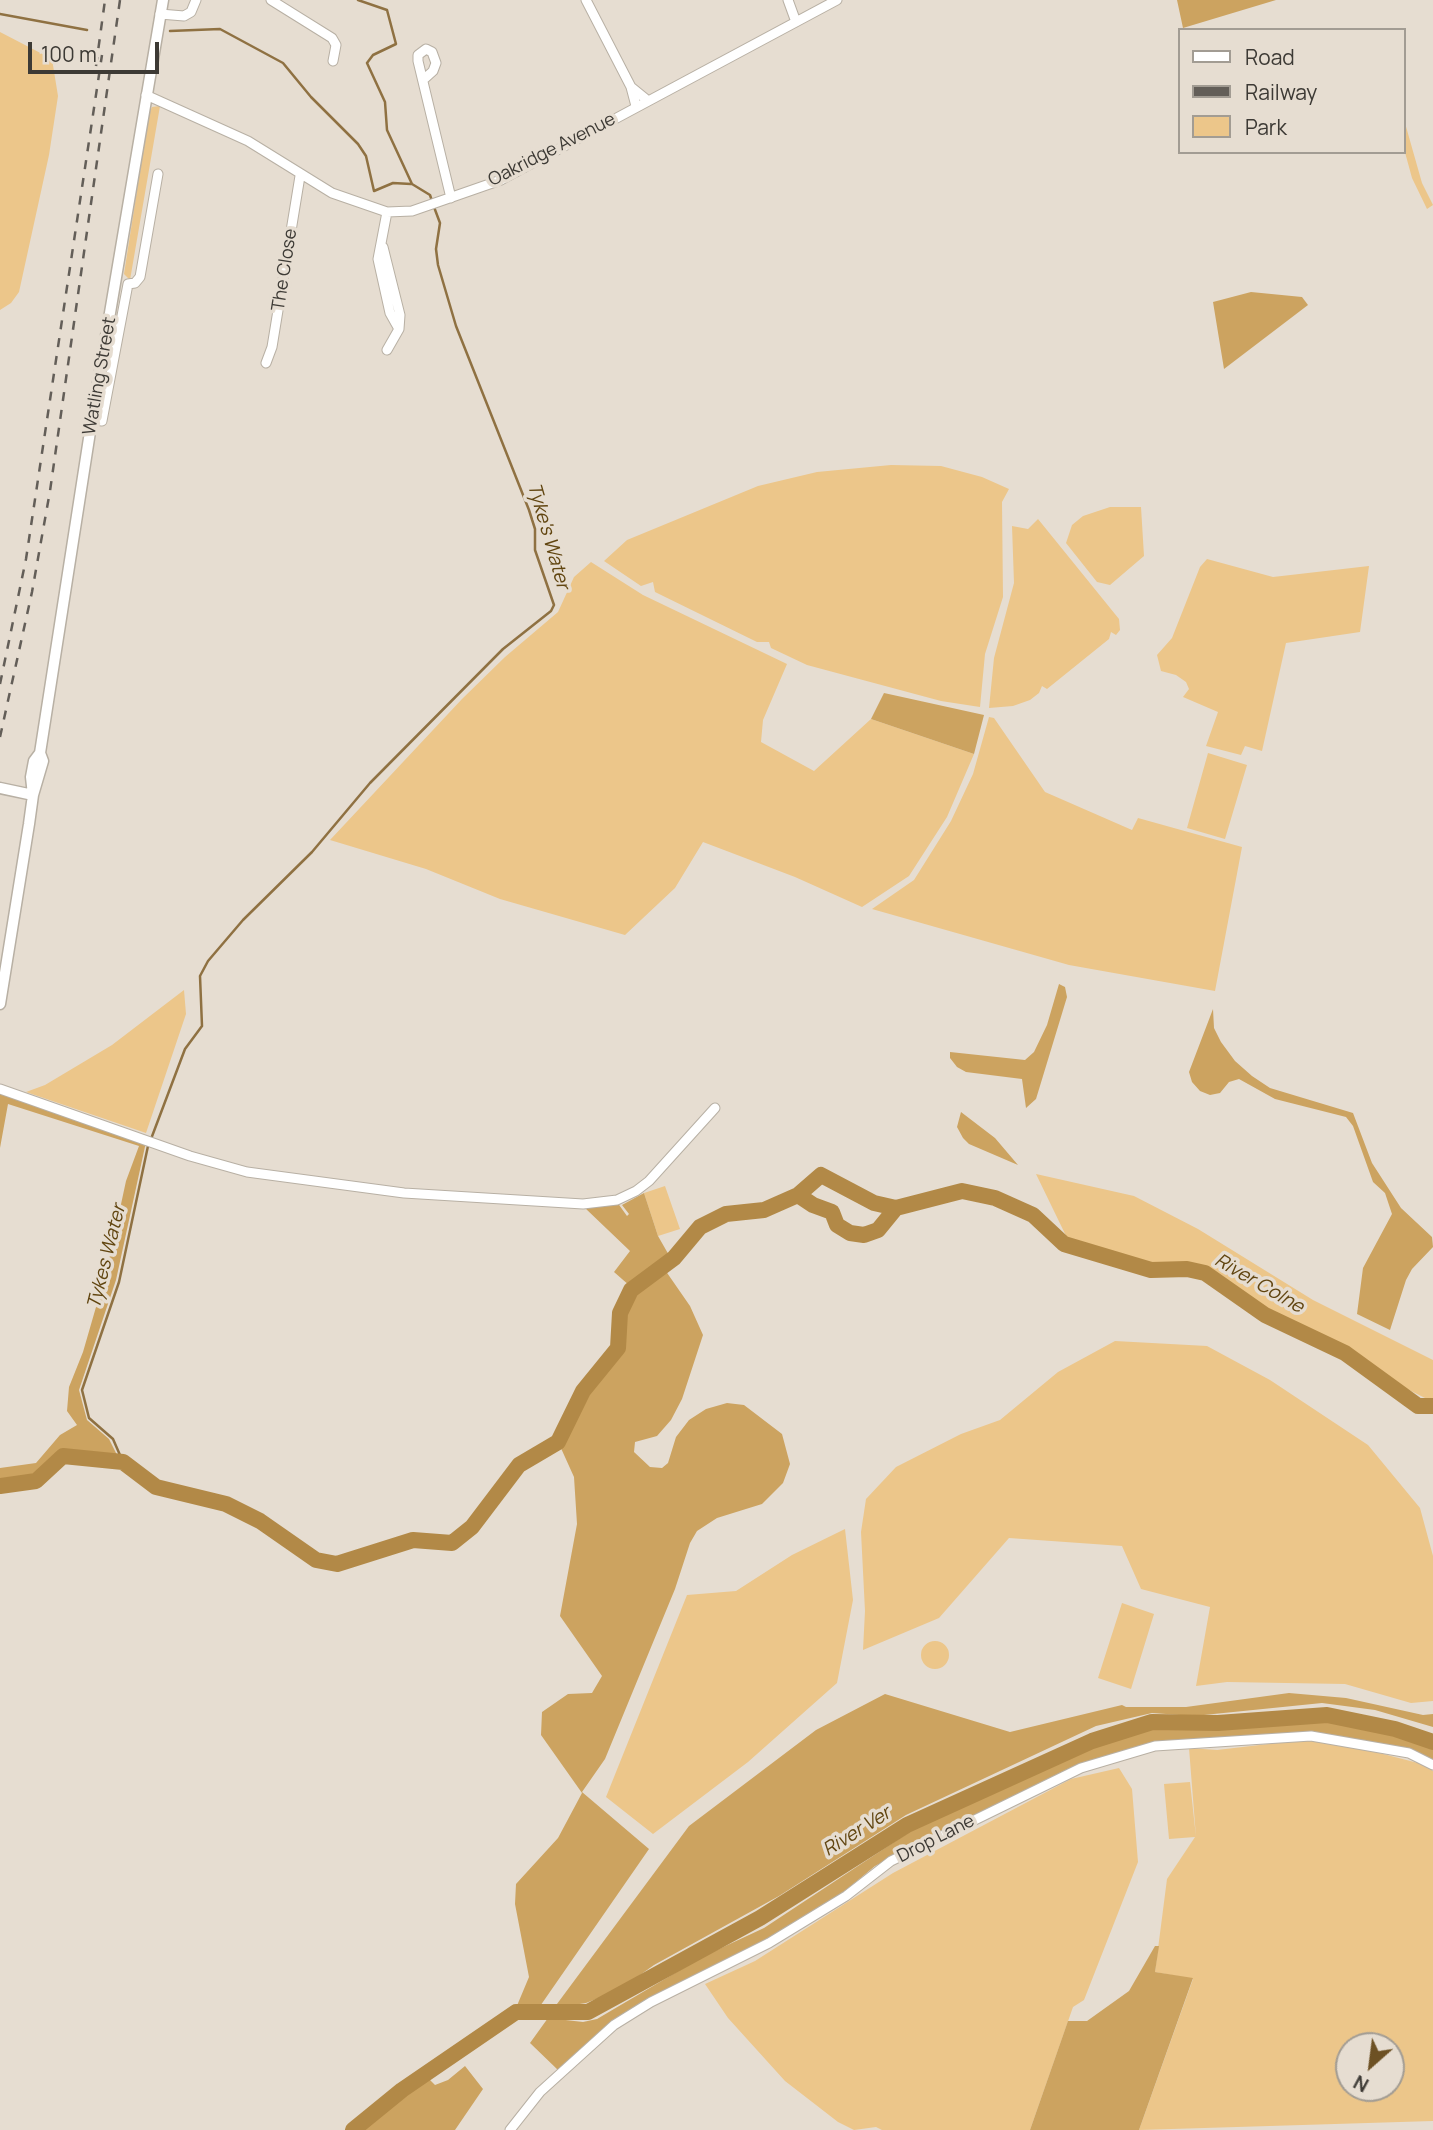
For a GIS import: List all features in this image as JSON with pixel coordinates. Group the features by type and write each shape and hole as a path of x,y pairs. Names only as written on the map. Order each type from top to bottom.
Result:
{"main road":[{"name":"Watling Street","path":"0,1004 33,795 43,761 40,753 92,419 123,283 146,95 163,0"},
{"path":"1,788 33,795"}],"street":[{"path":"160,13 184,16 191,12 196,0"},
{"path":"271,0 332,38 336,45 333,61"},
{"path":"586,0 631,87 636,106"},
{"path":"788,0 796,22"},
{"name":"Oakridge Avenue","path":"146,95 248,141 300,176 332,193 387,212 433,205 501,180 837,0"},
{"path":"423,80 451,198"},
{"path":"631,87 647,100"},
{"path":"123,283 135,283 140,277 158,174"},
{"name":"The Close","path":"265,363 272,347 300,176"},
{"path":"387,212 382,245 396,290 400,315 399,329 387,350"},
{"path":"0,1089 190,1156 247,1172 404,1193 583,1204 617,1200 636,1191 649,1181 715,1108"},
{"name":"Drop Lane","path":"510,2130 540,2092 614,2025 651,2002 769,1943 846,1896 891,1861 1081,1768 1155,1746 1311,1736 1409,1753 1433,1765"}],"green space":[{"path":"0,32 52,59 58,96 49,155 19,292 11,303 0,310"},
{"path":"160,106 130,280 124,274 149,113 152,107"},
{"path":"1405,123 1422,183 1433,205 1427,209 1412,178 1405,152"},
{"path":"891,465 941,466 982,477 1009,489 1002,502 1003,597 985,654 980,707 941,701 807,665 771,648 769,642 757,642 655,592 653,582 641,586 604,561 627,540 758,486 817,472"},
{"path":"1110,507 1141,507 1144,556 1110,585 1097,582 1066,543 1072,525 1083,516"},
{"path":"1038,519 1119,619 1120,630 1116,635 1111,632 1109,639 1047,689 1042,686 1039,693 1030,700 1013,706 989,708 994,658 1014,583 1012,526 1028,529"},
{"path":"1207,559 1273,577 1369,566 1360,632 1286,643 1262,751 1245,746 1241,755 1206,746 1218,712 1183,697 1189,689 1186,682 1176,675 1161,671 1157,655 1172,638 1200,567"},
{"path":"591,562 643,595 787,664 763,720 761,742 814,771 871,719 974,754 947,817 909,876 862,907 795,877 703,842 675,888 625,935 500,899 426,869 330,840 462,699 505,657 558,612 574,577"},
{"path":"989,717 994,718 1045,792 1132,830 1138,818 1242,847 1215,991 1069,965 872,909 914,880 951,821 973,774"},
{"path":"1208,753 1247,765 1225,839 1187,828"},
{"path":"184,990 186,1014 146,1133 26,1092 45,1085 112,1045"},
{"path":"1036,1174 1134,1196 1198,1229 1313,1300 1433,1360 1433,1402 1393,1382 1359,1358 1266,1311 1202,1269 1152,1267 1069,1242"},
{"path":"665,1186 680,1229 658,1236 644,1193"},
{"path":"1115,1341 1207,1346 1270,1380 1368,1445 1420,1508 1433,1556 1433,1701 1411,1703 1345,1684 1227,1682 1196,1686 1210,1607 1141,1589 1122,1546 1009,1538 939,1618 863,1650 865,1611 861,1532 866,1499 896,1467 961,1434 1000,1420 1058,1372"},
{"path":"845,1529 853,1600 837,1683 748,1762 653,1834 606,1797 687,1595 736,1591 792,1555"},
{"path":"1122,1603 1154,1614 1131,1689 1098,1678"},
{"path":"935,1641 945,1645 949,1655 945,1665 935,1669 925,1665 921,1655 925,1645"},
{"path":"1311,1739 1329,1740 1418,1763 1433,1771 1433,2121 1139,2130 1193,1979 1155,1972 1167,1879 1195,1837 1169,1839 1164,1784 1190,1782 1196,1837 1189,1748 1217,1750"},
{"path":"1119,1768 1132,1789 1138,1862 1084,2000 1073,2007 1030,2130 882,2130 876,2127 854,2130 838,2122 785,2081 728,2018 705,1984 755,1961 893,1873 1071,1779"}],"shaded area":[{"path":"1177,0 1276,0 1183,28"},
{"path":"1251,292 1302,297 1308,305 1224,369 1213,302"},
{"path":"884,693 984,715 974,754 871,719"},
{"path":"1059,984 1065,987 1067,997 1036,1099 1026,1108 1022,1079 966,1072 957,1067 950,1058 950,1052 1025,1060 1034,1052 1047,1025"},
{"path":"1213,1009 1214,1028 1221,1042 1235,1061 1252,1076 1270,1088 1353,1113 1372,1163 1401,1208 1432,1237 1433,1247 1412,1269 1406,1280 1390,1330 1357,1314 1363,1268 1392,1214 1385,1193 1373,1182 1353,1126 1346,1117 1275,1099 1239,1079 1229,1082 1220,1093 1210,1095 1200,1091 1192,1082 1189,1072"},
{"path":"0,1093 146,1142 116,1280 79,1390 87,1420 109,1439 119,1459 62,1454 34,1480 0,1484 0,1468 36,1463 60,1435 77,1425 67,1411 69,1387 83,1352 107,1269 126,1181 139,1146 8,1104 0,1148"},
{"path":"961,1112 995,1138 1018,1165 969,1144 957,1127"},
{"path":"644,1193 658,1236 670,1257 630,1286 614,1272 630,1251 585,1208 617,1202 627,1216 629,1214 622,1205"},
{"path":"663,1267 690,1306 703,1335 682,1399 671,1420 657,1436 635,1442 634,1452 650,1467 662,1468 668,1463 676,1437 689,1420 706,1409 727,1403 744,1405 782,1434 790,1464 783,1483 762,1504 717,1518 697,1531 690,1543 675,1589 605,1759 582,1792 649,1849 536,2012 516,2008 529,1977 515,1904 516,1884 558,1838 582,1793 541,1735 542,1712 568,1694 592,1693 602,1676 560,1616 577,1524 574,1477 560,1446 575,1415 620,1350 622,1318 633,1291"},
{"path":"1289,1693 1346,1698 1423,1715 1433,1714 1433,1727 1375,1710 1322,1703 1194,1716 1152,1713 1096,1726 906,1815 779,1896 654,1965 619,1990 586,2003 554,2008 689,1826 816,1730 885,1694 1010,1732 1122,1705 1186,1707"},
{"path":"1326,1717 1394,1731 1433,1745 1433,1763 1330,1735 1155,1745 1030,1792 953,1826 875,1866 840,1895 743,1954 662,1991 616,2020 558,2070 530,2043 548,2018 583,2022 597,2019 704,1956 764,1928 911,1831 1117,1735 1150,1727"},
{"path":"1155,1946 1159,1946 1155,1972 1193,1978 1139,2130 1030,2130 1068,2021 1087,2021 1129,1991"},
{"path":"465,2066 483,2089 455,2130 356,2130 427,2077 435,2085 448,2080"}],"waterway":[{"name":"Tyke's Water","path":"358,0 387,10 396,44 373,55 367,63 385,102 387,130 412,184 430,195 432,201"},
{"path":"0,14 87,30"},
{"path":"170,31 220,29 283,63 311,97 358,144 366,156 374,191 393,183 411,184"},
{"name":"Tyke's Water","path":"151,1139 185,1049 202,1026 200,976 208,961 243,920 312,852 370,783 503,649 551,611 554,605 535,550 535,529 529,510 456,326 438,265 436,249 440,223 434,207"},
{"name":"Tykes Water","path":"123,1462 113,1439 89,1418 82,1390 119,1282 148,1146"},
{"name":"River Colne","path":"0,1486 36,1481 63,1456 123,1462 156,1487 226,1504 260,1521 316,1560 337,1564 413,1540 452,1543 472,1527 519,1465 558,1442 583,1391 618,1348 620,1313 631,1290 674,1258 700,1227 726,1214 764,1210 798,1195 821,1175 874,1203 896,1208 962,1191 995,1198 1033,1215 1064,1244 1151,1270 1187,1269 1205,1273 1265,1315 1345,1353 1418,1406 1433,1406"},
{"name":"River Colne","path":"798,1195 813,1205 832,1212 837,1225 850,1233 864,1235 878,1230 896,1208"},
{"name":"River Ver","path":"353,2130 402,2090 516,2012 588,2012 760,1918 907,1825 1092,1741 1152,1722 1218,1723 1327,1715 1395,1729 1433,1742"}],"railway":[{"path":"96,66 105,0"},
{"path":"0,737 32,592 50,491 120,0"},
{"path":"0,684 26,559 102,55"}]}
